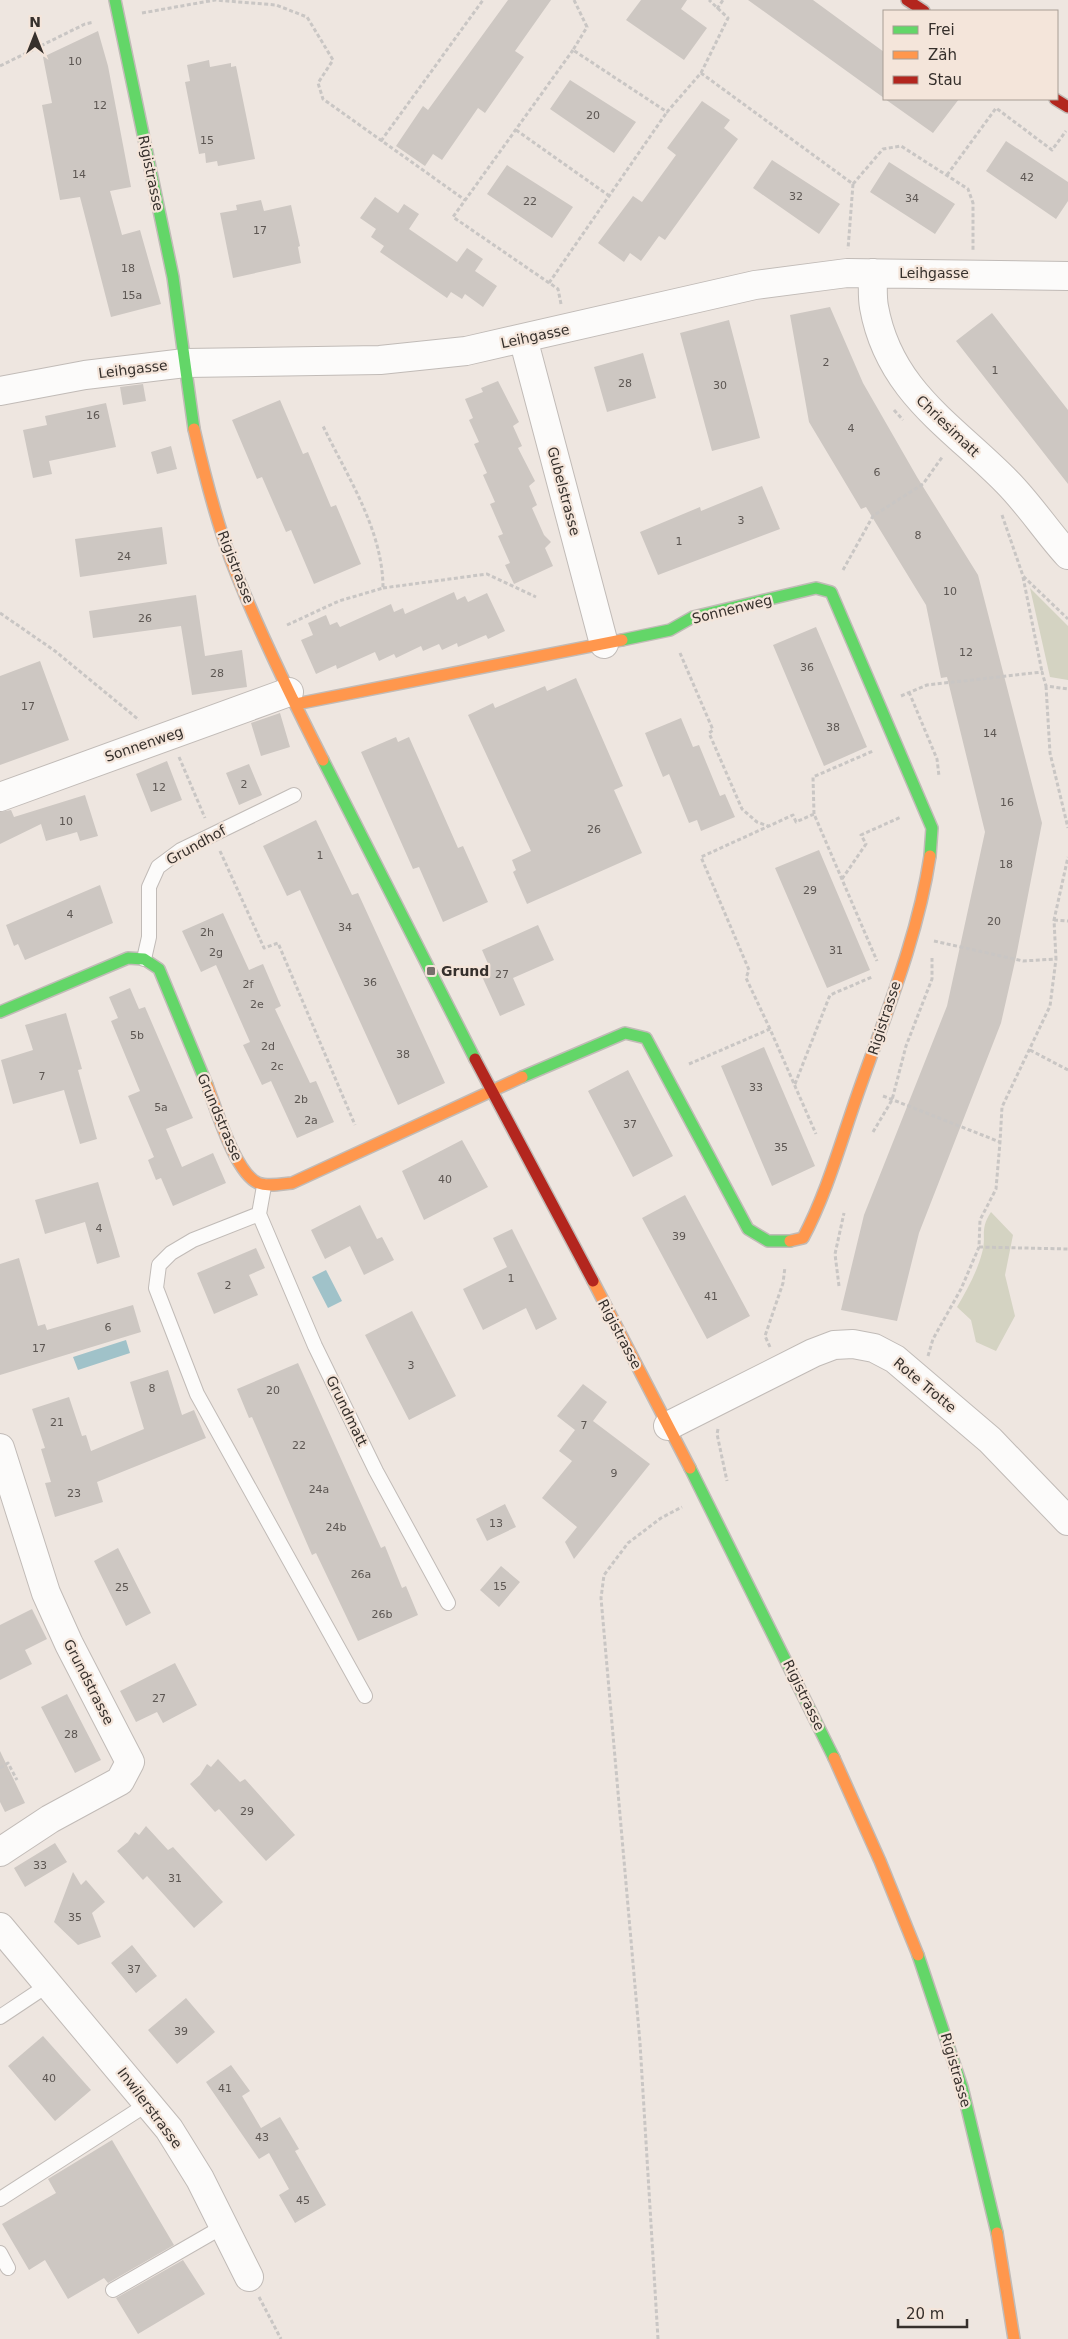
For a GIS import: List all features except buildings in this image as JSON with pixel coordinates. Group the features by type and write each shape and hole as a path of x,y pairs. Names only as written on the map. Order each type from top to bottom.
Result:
{"street":[{"name":"Rigistrasse","path":"114,0 173,277 193,424 208,490 232,560 292,698 464,1040 492,1089 706,1495 841,1770 914,1943 944,2028 971,2120 993,2213 1014,2339"},
{"path":"908,0 923,10"},
{"path":"1056,100 1068,108"},
{"name":"Leihgasse","path":"0,391 85,375 185,363 380,360 466,350 755,285 860,273 973,273 1068,276"},
{"name":"Chriesimatt","path":"860,273 873,306 883,341 905,383 926,409 955,433 1008,483 1068,555"},
{"name":"Gubelstrasse","path":"523,338 604,644"},
{"name":"Sonnenweg","path":"0,797 162,737 292,698 604,644 670,630 693,617 816,588 831,592"},
{"path":"831,592 923,807"},
{"name":"Rigistrasse","path":"492,1089 625,1033 646,1038 748,1229 764,1241 786,1243 803,1238 812,1221 862,1084 910,941 932,847 932,828 923,807"},
{"path":"0,1012 128,958 144,959"},
{"name":"Grundstrasse","path":"144,959 158,969 236,1157 248,1178 264,1186"},
{"path":"264,1186 292,1183 492,1089"},
{"name":"Rote Trotte","path":"668,1426 814,1353 834,1345 853,1344 874,1348 895,1359 990,1440 1068,1521"},
{"name":"Grundstrasse","path":"0,1448 46,1593 69,1644 130,1762 120,1782 50,1819 0,1852"},
{"name":"Inwilerstrasse","path":"0,1926 170,2128 200,2179 249,2277"}],"lane":[{"name":"Grundhof","path":"144,959 149,937 149,887 158,866 181,850 294,795"},
{"path":"264,1186 259,1214 193,1240 171,1252 158,1265 156,1288 197,1394 365,1696"},
{"name":"Grundmatt","path":"259,1214 324,1364 376,1471 448,1603"},
{"path":"0,2018 48,1985"},
{"path":"0,2199 149,2103"},
{"path":"113,2290 224,2226"},
{"path":"0,2253 8,2268"}],"path":[{"path":"0,66 85,24 215,0 276,5 307,17 333,60 318,83 324,99 465,200"},
{"path":"381,141 483,0"},
{"path":"566,329 558,289 453,217 573,50 587,27 574,0"},
{"path":"549,283 666,112 701,73 728,18 709,0"},
{"path":"717,9 723,0"},
{"path":"573,50 666,112"},
{"path":"701,73 853,184"},
{"path":"947,175 996,108 1052,150 1068,128"},
{"path":"516,130 608,195"},
{"path":"860,273 853,184 882,149 901,146 968,188 973,203 973,273"},
{"path":"323,426 372,530 383,571 383,588"},
{"path":"831,592 873,516 923,484 955,433"},
{"path":"264,634 339,600 383,588 486,574 536,597"},
{"path":"1023,576 1046,686 1050,753 1068,828"},
{"path":"0,613 55,651 162,737 212,835 264,948 278,943 365,1149"},
{"path":"670,630 713,730 709,733 742,809 757,822 768,826"},
{"path":"927,685 1042,672"},
{"path":"1046,686 1068,689"},
{"path":"878,964 814,814 814,777 879,748"},
{"path":"842,879 866,844 861,835 923,807"},
{"path":"814,814 796,822 793,814 701,857 749,970 746,978 826,1154 835,1158"},
{"path":"926,1365 933,1338 961,1289 979,1247 980,1220 996,1189 1002,1107 1050,1006 1056,959 1054,920 1068,857"},
{"path":"1054,920 1068,921"},
{"path":"910,941 932,941 1024,960 1056,959"},
{"path":"872,1134 892,1100 906,1046 932,979 932,941"},
{"path":"795,1084 830,995 873,976"},
{"path":"665,1074 770,1029"},
{"path":"1030,1050 1068,1070"},
{"path":"862,1084 892,1100 1000,1142"},
{"path":"839,1286 835,1254 845,1209"},
{"path":"979,1247 1068,1249"},
{"path":"658,2339 640,2043 601,1598 604,1575 628,1543 661,1518 706,1495"},
{"path":"0,1768 8,1763 17,1780"},
{"path":"249,2277 281,2339"}],"green space":[{"path":"1030,588 1068,626 1068,680 1050,677"},
{"path":"991,1212 1013,1235 1005,1275 1015,1316 996,1351 976,1342 971,1320 957,1307 980,1260 984,1228"}],"water":[{"path":"326,1270 342,1301 328,1308 312,1277"},
{"path":"126,1340 130,1353 78,1370 73,1357"}],"traffic: fast":[{"path":"115,0 173,277 194,429"},
{"path":"622,640 670,630 693,617 816,588 831,592 932,828 930,856"},
{"path":"323,760 475,1059"},
{"path":"0,1012 128,958 144,959 159,969 207,1085"},
{"path":"522,1077 625,1033 646,1038 748,1229 768,1241 790,1241"},
{"path":"690,1468 834,1758"},
{"path":"918,1955 962,2087 997,2233"}],"traffic: slow":[{"path":"194,429 210,495 231,560 274,661 323,760"},
{"path":"296,704 622,640"},
{"path":"790,1241 803,1238 826,1185 909,946 925,886 930,856"},
{"path":"207,1085 227,1139 242,1167 258,1183 270,1185 292,1183 522,1077"},
{"path":"593,1281 690,1468"},
{"path":"834,1758 880,1861 918,1955"},
{"path":"997,2233 1014,2339"}],"traffic: jam":[{"path":"907,0 922,10"},
{"path":"1057,100 1068,107"},
{"path":"475,1059 593,1281"}],"place":[{"name":"Grund","path":"431,971"}]}
